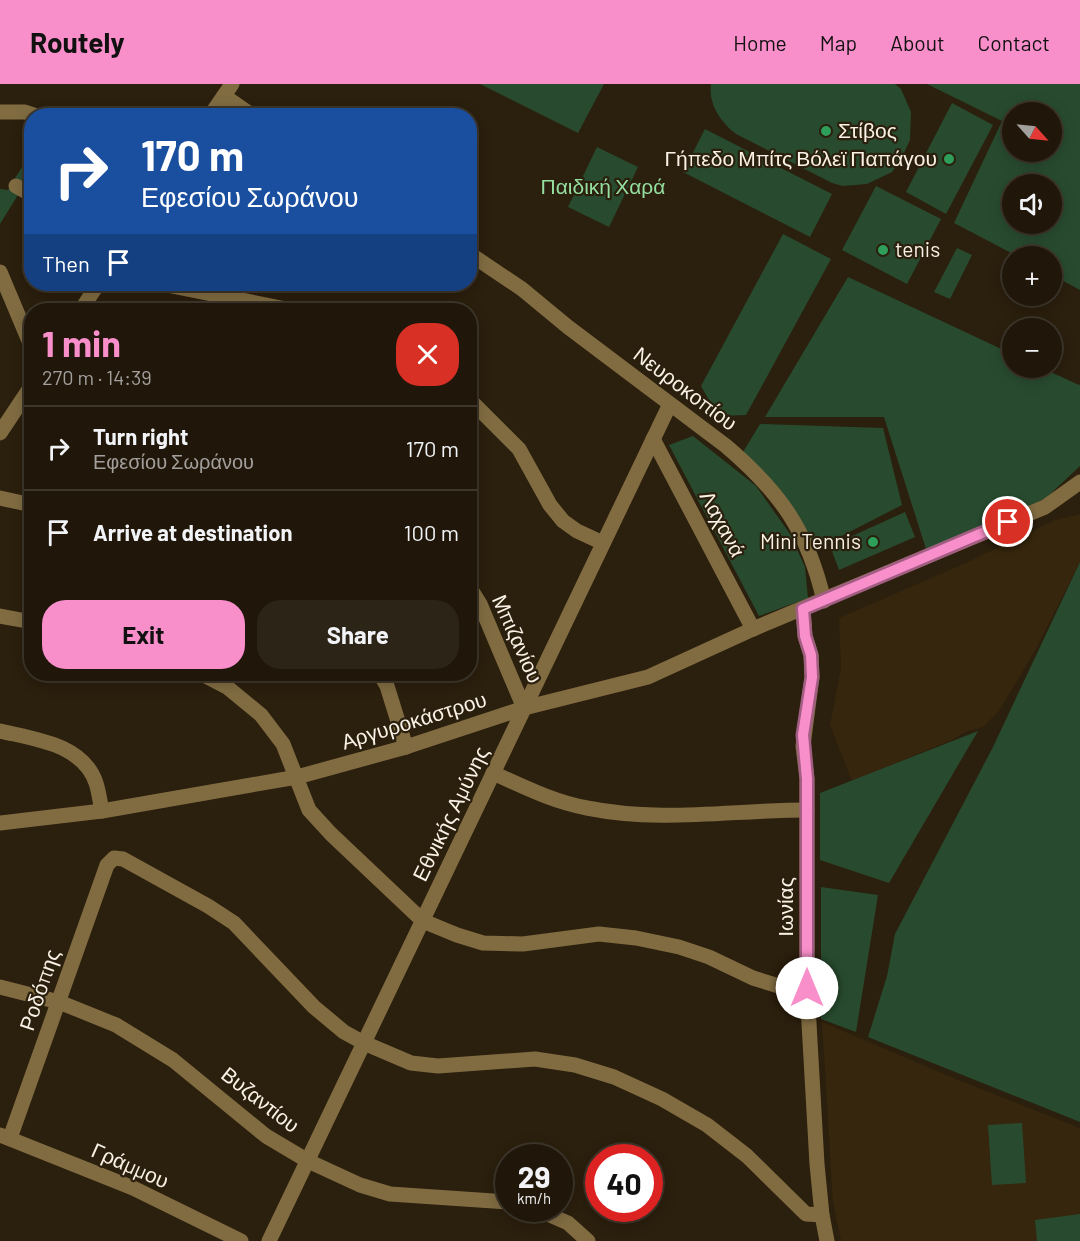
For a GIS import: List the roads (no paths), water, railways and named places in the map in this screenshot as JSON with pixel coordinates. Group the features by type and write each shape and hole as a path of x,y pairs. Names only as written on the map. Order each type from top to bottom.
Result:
{"street":[{"path":"216,108 228,90 245,108"},
{"path":"0,112 24,112"},
{"path":"16,186 24,190"},
{"name":"Νευροκοπίου","path":"477,259 522,289 568,327 749,465 787,510 810,553 824,601"},
{"path":"0,272 24,329"},
{"path":"197,291 256,303"},
{"path":"0,433 24,397"},
{"name":"Εθνικής Αμύνης","path":"269,1241 670,404"},
{"path":"477,407 519,449 550,505 563,520 577,531 603,543"},
{"name":"Λαχανά","path":"653,439 753,629"},
{"name":"Αργυροκάστρου","path":"0,823 102,811 297,777 406,747 524,708 648,677 753,629 1045,507 1080,482"},
{"path":"0,498 24,503"},
{"name":"Μπιζανίου","path":"477,599 524,708"},
{"name":"Ιωνίας","path":"803,609 805,636 811,655 812,677 803,746 807,779 807,988 817,1164 827,1241"},
{"path":"0,616 24,620"},
{"path":"215,681 227,687 261,715 283,744 309,810 331,834 423,921 483,943 523,944 598,934 636,938 679,947 709,957 753,978 782,987 807,988"},
{"path":"384,681 406,747"},
{"path":"0,731 62,747 81,759 96,782 102,811"},
{"path":"493,773 554,799 599,810 687,817 807,810"},
{"name":"Ροδόπης","path":"5,1137 59,1002 107,865 114,858 123,859 234,923 315,1007 344,1032 364,1043"},
{"name":"Βυζαντίου","path":"0,987 59,1002 116,1025 173,1060 267,1136 308,1161 360,1185 390,1194 495,1201"},
{"path":"364,1043 411,1063 459,1065 534,1059 575,1065 614,1077 662,1099 707,1125 747,1156 806,1214 822,1215"},
{"name":"Γράμμου","path":"5,1137 133,1188 241,1241"},
{"path":"568,1222 588,1241"}],"place":[{"name":"Στίβος","path":"826,131"},
{"name":"Γήπεδο Μπίτς Βόλεϊ Παπάγου","path":"949,159"},
{"name":"tenis","path":"883,250"},
{"name":"Mini Tennis","path":"873,542"}],"park label":[{"name":"Παιδική Χαρά","path":"603,187"}]}
